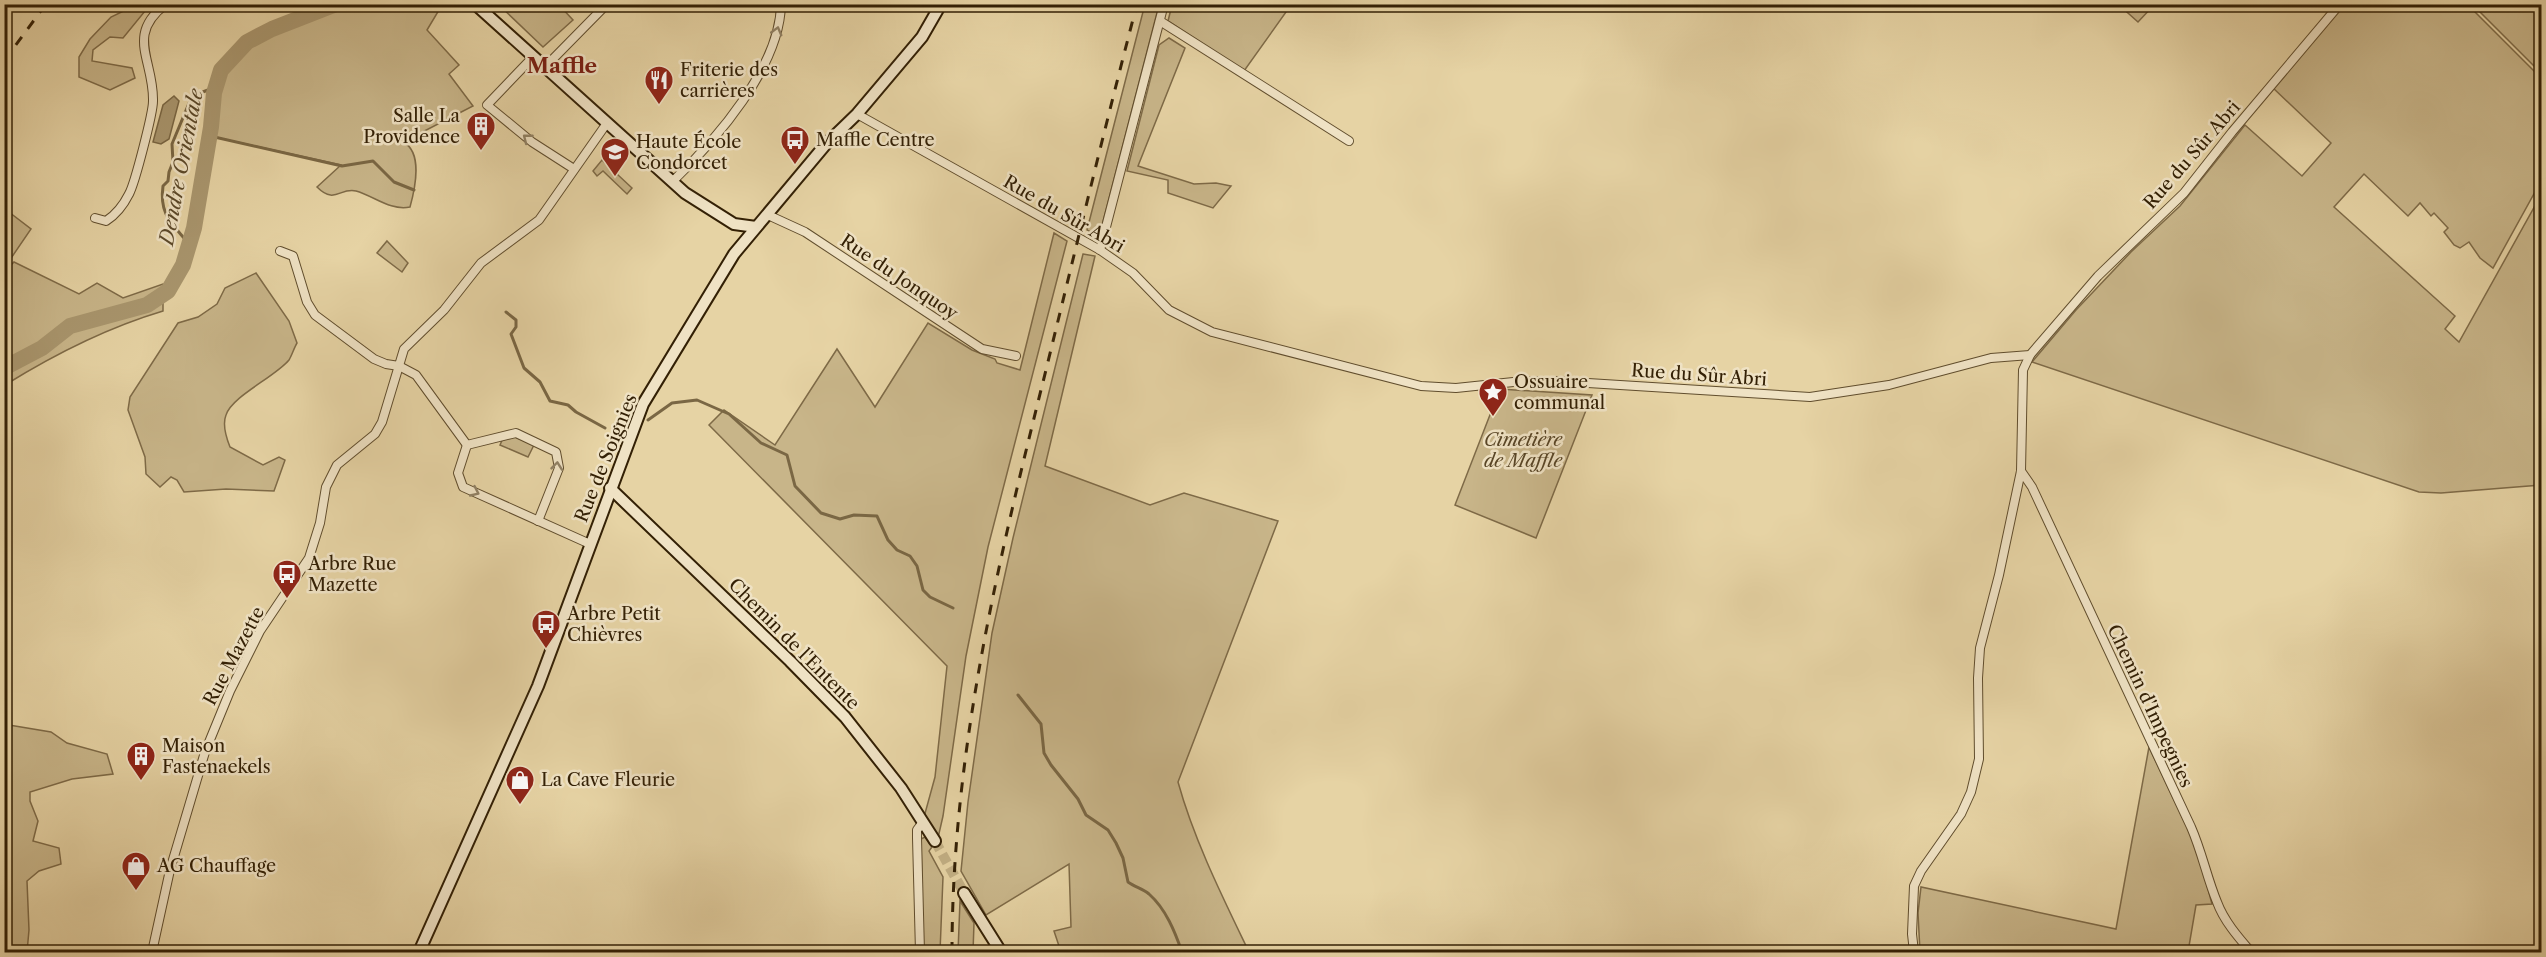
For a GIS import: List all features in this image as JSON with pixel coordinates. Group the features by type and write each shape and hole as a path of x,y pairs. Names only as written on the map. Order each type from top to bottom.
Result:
{"street":[{"path":"95,218 106,221 118,213 131,192 154,102 144,48 144,29 155,13 166,4"},
{"path":"475,4 696,202 734,224 756,227"},
{"path":"545,68 608,4"},
{"path":"673,181 694,161 753,85 776,38 781,4"},
{"name":"Rue de Soignies","path":"419,952 538,686 643,404 689,325 744,239 768,215 826,144 857,114 922,37 941,4"},
{"path":"1101,250 1164,4"},
{"name":"Rue du Sûr Abri","path":"857,114 1101,250 1133,273 1169,310 1183,320 1212,332 1421,387 1456,388 1523,381 1556,381 1819,397 1889,385 1991,358 2030,355 2098,276 2184,193 2232,132 2340,4"},
{"path":"1160,21 1349,141"},
{"path":"533,57 487,105 532,142 574,169"},
{"name":"Rue Mazette","path":"152,952 185,815 198,771 219,715 260,631 309,558 320,523 326,487 337,465 375,434 384,418 404,349 444,310 481,263 539,220 607,123"},
{"name":"Rue du Jonquoy","path":"768,215 805,232 982,349 1017,356"},
{"path":"734,224 744,239"},
{"path":"280,250 293,256 307,302 315,315 374,359 399,366 416,375 467,444"},
{"path":"1914,952 1912,924 1914,886 1921,871 1961,814 1976,777 1981,742 1978,678 1980,648 1999,575 2021,471 2023,370 2030,355"},
{"path":"467,444 516,433 556,452 560,468 538,521"},
{"path":"467,444 458,475 463,487 590,544"},
{"name":"Chemin d'Impegnies","path":"2021,471 2032,487 2191,827 2203,855 2217,902 2226,920 2251,952"},
{"name":"Chemin de l'Entente","path":"610,488 845,717 901,788 935,841"},
{"path":"920,952 917,830 923,822"},
{"path":"964,893 1001,952"}],"green space":[{"path":"138,4 150,5 123,38 110,37 93,50 92,61 132,68 135,78 110,90 79,77 79,57 90,39 111,17"},
{"path":"1145,4 1159,5 1099,237 1087,230"},
{"path":"337,5 442,5 427,30 459,65 449,74 473,106 403,142 409,147 415,162 414,191 410,207 396,207 350,190 328,195 317,187 341,165 210,136 215,87 228,58 255,37"},
{"path":"499,5 559,5 573,20 543,47"},
{"path":"1172,5 1291,5 1244,71 1168,21"},
{"path":"2119,5 2154,5 2138,22"},
{"path":"2340,5 2468,5 2541,78 2541,181 2493,268 2480,258 2469,242 2460,248 2454,245 2444,232 2448,228 2434,213 2431,216 2420,203 2408,216 2364,174 2334,207 2455,316 2445,329 2459,342 2541,195 2541,485 2441,493 2419,492 2032,362 2076,310 2131,252 2180,206 2245,125 2302,176 2331,143 2272,87"},
{"path":"2473,5 2541,5 2541,73"},
{"path":"1169,38 1185,48 1138,166 1194,184 1216,183 1231,186 1213,208 1168,193 1168,180 1127,171 1159,45"},
{"path":"602,160 632,188 627,194 603,171 597,176 593,171"},
{"path":"5,209 31,229 5,267"},
{"path":"1054,233 1067,241 988,547 966,656 938,838 924,817 935,777 947,666 709,425 724,410 775,445 837,349 875,407 928,323 972,350 995,359 997,363 1020,370"},
{"path":"387,241 408,263 402,272 377,253"},
{"path":"1083,254 1095,256 1045,466 1150,505 1184,493 1278,521 1178,782 1201,847 1249,952 1137,952 1136,950 1061,952 1054,931 1071,927 1069,864 986,915 961,871 968,802 992,633"},
{"path":"14,262 79,294 97,283 123,298 163,284 163,311 121,325 81,343 5,385 5,271"},
{"path":"256,273 289,321 297,343 289,360 283,366 236,401 226,415 224,427 230,447 263,465 279,457 285,460 274,491 226,489 184,492 177,480 171,477 160,487 146,474 145,457 128,410 130,397 178,323 198,317 217,304 225,288"},
{"name":"Cimetière de Maffle","path":"1500,389 1592,395 1536,538 1455,505"},
{"path":"515,437 534,445 528,457 500,445 503,438"},
{"path":"4,726 51,732 67,743 107,754 113,774 72,779 30,792 30,801 38,821 33,841 59,848 61,864 39,871 27,881 29,930 27,952 5,952"},
{"path":"2149,747 2197,848 2212,904 2196,905 2188,952 1920,952 1918,913 1921,887 2116,929"},
{"path":"925,837 932,847 929,851 943,877 940,952 923,952 921,839"},
{"path":"960,901 974,923 973,952 958,952"}],"shaded area":[{"path":"174,96 179,101 169,139 161,144 153,142 163,105"}],"waterway":[{"name":"Dendre Orientale","path":"4,368 42,348 70,326 147,305 168,291 183,265 194,228 211,127 214,93 221,70 247,42 272,29 336,4"},
{"path":"189,244 165,212 163,186 168,181 173,162 172,144 192,96 216,87"},
{"path":"210,136 342,166 373,161 394,182 414,190"},
{"path":"506,312 516,320 516,327 511,334 524,368 540,382 550,401 568,405 605,428"},
{"path":"648,420 672,403 697,400 729,414 761,443 787,455 795,486 821,513 840,519 854,515 877,516 888,540 897,550 910,556 917,566 923,590 930,597 953,608"},
{"path":"1018,695 1041,724 1044,753 1051,765 1078,799 1086,815 1108,830 1123,858 1128,882 1155,900 1173,929 1182,952"}],"tunnel":[{"path":"935,841 964,893"}],"railway":[{"path":"4,61 46,4"},
{"path":"952,952 954,880 960,808 968,736 980,665 1009,523 1137,4"}],"place":[{"name":"Friterie des carrières","path":"659,106"},
{"name":"Salle La Providence","path":"481,152"},
{"name":"Maffle Centre","path":"795,166"},
{"name":"Haute École Condorcet","path":"615,178"},
{"name":"Ossuaire communal","path":"1493,418"},
{"name":"Arbre Rue Mazette","path":"287,600"},
{"name":"Arbre Petit Chièvres","path":"546,650"},
{"name":"Maison Fastenaekels","path":"141,782"},
{"name":"La Cave Fleurie","path":"520,806"},
{"name":"AG Chauffage","path":"136,892"}],"district":[{"name":"Maffle","path":"562,65"}]}
